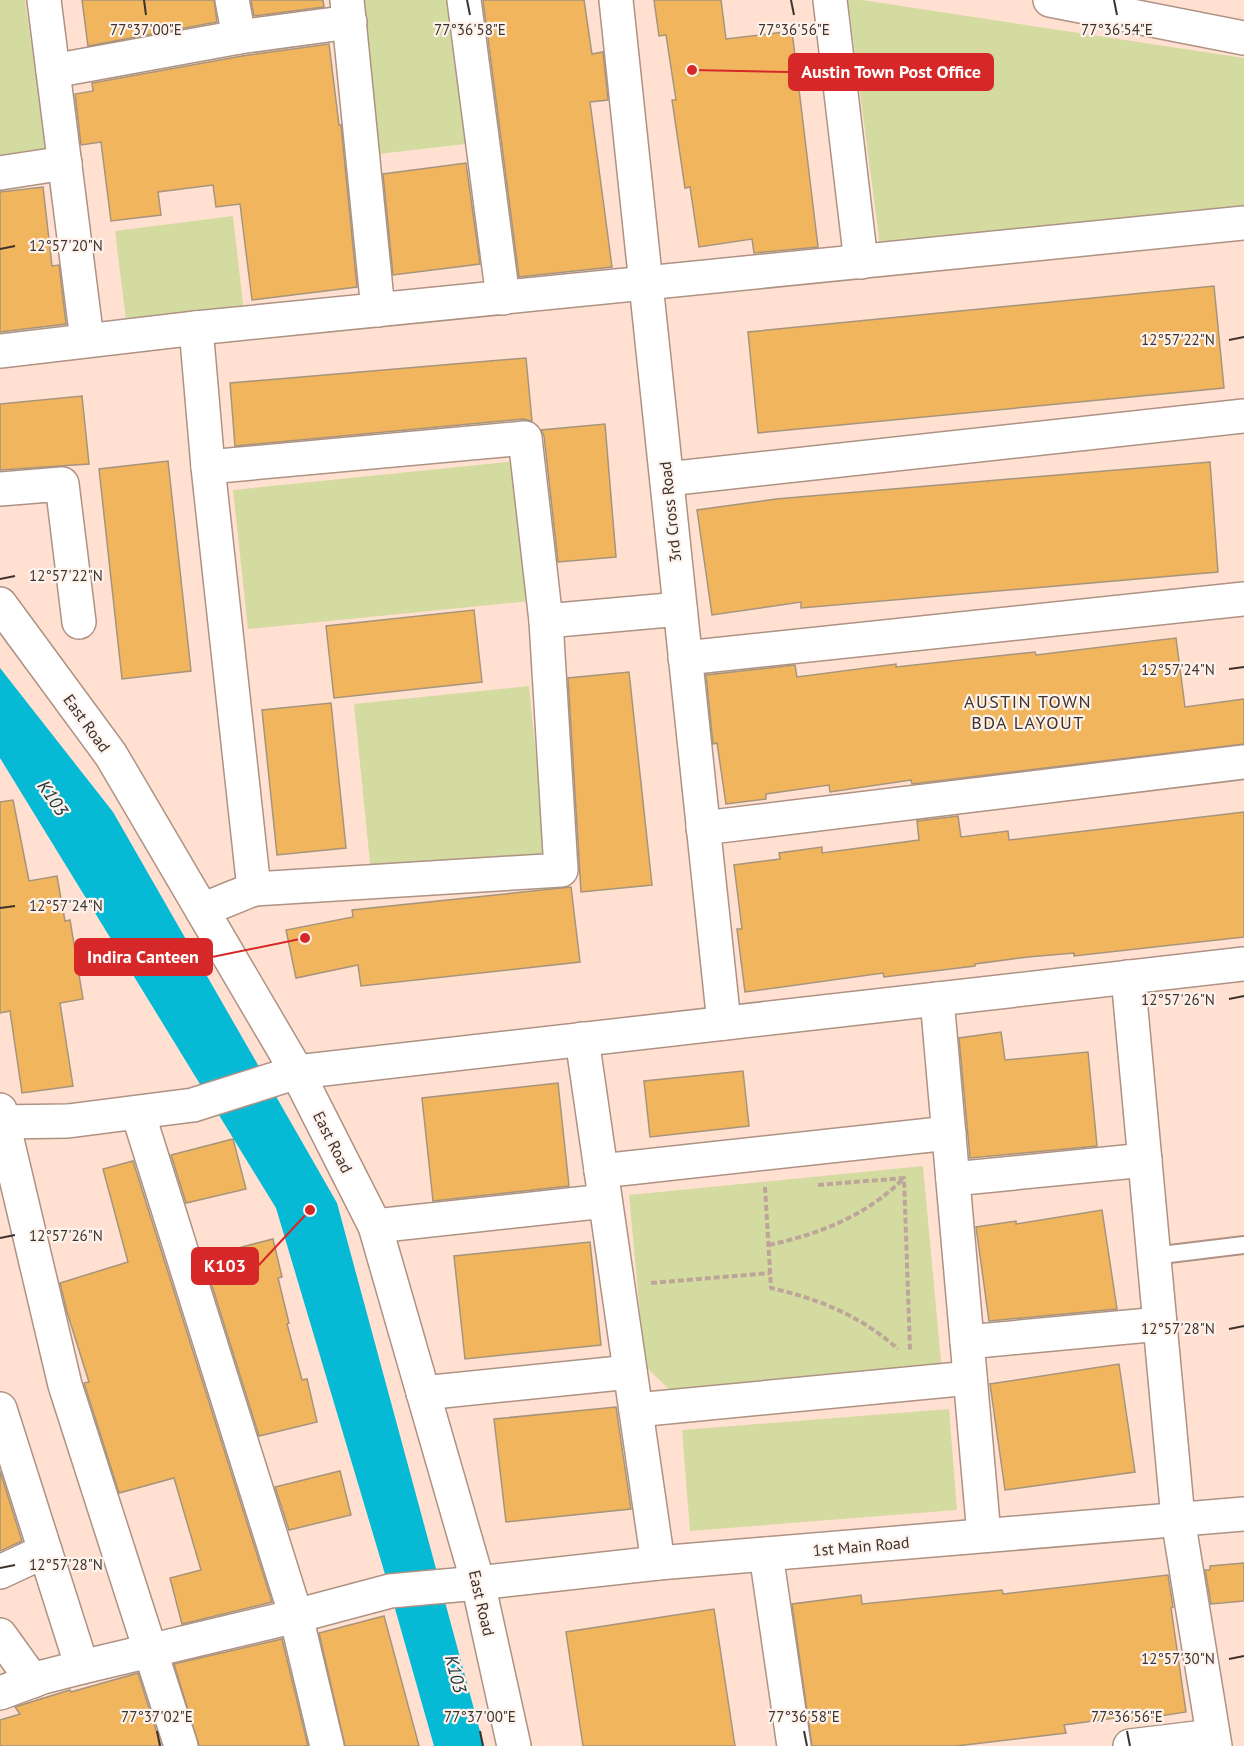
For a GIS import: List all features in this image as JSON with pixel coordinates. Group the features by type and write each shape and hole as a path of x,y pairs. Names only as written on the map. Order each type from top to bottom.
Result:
{"street":[{"path":"44,0 87,340"},
{"path":"232,0 238,37"},
{"path":"464,0 503,298"},
{"name":"3rd Cross Road","path":"616,0 724,1023"},
{"path":"830,0 861,262"},
{"path":"1050,0 1244,38"},
{"path":"53,71 238,37 349,11 378,310"},
{"path":"0,173 64,163"},
{"path":"0,351 196,328 1244,223"},
{"path":"196,328 208,467 254,889"},
{"path":"667,479 1244,416"},
{"path":"202,910 254,889 561,870 546,621 525,438 208,467"},
{"path":"0,489 62,484 79,622"},
{"path":"686,658 1244,599"},
{"name":"East Road","path":"0,604 111,754 202,910 282,1076 375,1226 478,1583 514,1746"},
{"path":"546,621 681,609"},
{"path":"703,828 1244,762"},
{"path":"181,1746 65,1385 1,1118 68,1121 138,1113 193,1105 282,1076 582,1039 1244,964"},
{"path":"1128,977 1178,1519 1214,1741 1130,1746"},
{"path":"937,999 945,1134 953,1179 984,1535"},
{"path":"582,1039 658,1563"},
{"path":"138,1113 296,1616 327,1746"},
{"path":"375,1226 603,1186 764,1153 945,1134"},
{"path":"953,1179 1144,1160"},
{"path":"967,1342 1160,1324"},
{"path":"636,1410 920,1371 970,1378"},
{"path":"423,1393 630,1372"},
{"path":"0,1409 82,1667"},
{"name":"1st Main Road","path":"0,1693 82,1667 390,1591 658,1563 1244,1514"},
{"path":"0,1572 45,1551"},
{"path":"766,1554 794,1746"},
{"path":"0,1635 33,1681"}],"lane":[{"path":"1153,1256 1244,1245"}],"path":[{"path":"769,1245 802,1238 833,1226 863,1210 904,1178 945,1134"},
{"path":"764,1153 771,1288 806,1296 839,1309 865,1323 920,1371"},
{"path":"812,1186 904,1178"},
{"path":"904,1178 920,1371"},
{"path":"754,1191 765,1190"},
{"path":"645,1284 770,1273"}],"green space":[{"path":"0,0 25,0 47,156 0,162"},
{"path":"360,0 457,0 474,143 378,154"},
{"path":"848,0 862,0 1244,58 1244,209 880,246"},
{"path":"233,216 244,313 127,328 115,231"},
{"path":"517,461 531,601 248,629 233,490"},
{"path":"529,686 546,855 371,873 354,704"},
{"path":"923,1166 942,1372 675,1395 645,1366 629,1195"},
{"path":"949,1409 957,1510 690,1531 682,1430"}],"water":[{"path":"0,668 113,812 337,1203 484,1746 434,1746 276,1208 0,758"}],"building":[{"path":"82,0 214,0 217,22 88,46"},
{"path":"251,0 323,0 324,7 254,16"},
{"path":"483,0 584,0 592,54 603,52 608,100 590,102 612,267 519,277"},
{"path":"654,0 721,0 726,39 792,31 818,247 754,253 752,239 699,247 690,187 685,188 672,100 676,100 666,35 659,36"},
{"path":"329,44 339,125 341,125 357,287 252,300 240,204 216,207 213,185 158,192 161,215 111,221 101,142 81,145 75,94 93,91 92,83 242,56"},
{"path":"466,163 480,264 393,275 383,174"},
{"path":"43,187 52,266 59,265 66,324 0,332 0,192"},
{"path":"1214,286 1224,388 758,433 748,332"},
{"path":"526,358 532,421 523,419 235,446 230,383"},
{"path":"82,396 89,464 0,470 0,404"},
{"path":"605,424 616,557 558,562 544,436 541,430"},
{"path":"168,461 191,671 122,679 99,469"},
{"path":"1210,462 1218,572 801,608 801,602 712,615 697,510 776,499"},
{"path":"474,610 482,682 334,698 326,626"},
{"path":"1176,638 1185,707 1244,699 1244,744 912,784 911,780 830,792 829,785 766,794 766,799 726,804 717,743 713,744 706,675 795,665 797,677 896,664 896,667 1035,652 1036,655"},
{"path":"629,672 652,885 581,892 568,678"},
{"path":"331,703 346,848 277,855 262,710"},
{"path":"13,800 29,881 57,876 65,921 70,920 83,999 60,1003 73,1086 22,1093 10,1011 0,1013 0,802"},
{"path":"1244,812 1244,937 1074,956 1074,953 1028,957 975,964 975,966 884,977 883,973 745,992 737,929 742,929 734,865 780,859 779,853 822,847 822,853 919,840 917,821 958,816 961,837 1008,831 1009,840"},
{"path":"571,887 580,962 361,986 358,965 296,978 286,930 353,917 352,910"},
{"path":"1001,1032 1005,1060 1088,1052 1097,1146 970,1158 959,1038"},
{"path":"743,1071 749,1126 650,1137 644,1081"},
{"path":"558,1083 569,1186 433,1201 422,1098"},
{"path":"233,1139 246,1189 186,1203 171,1155"},
{"path":"133,1161 272,1602 182,1624 170,1578 201,1570 174,1478 119,1493 84,1383 89,1382 60,1283 128,1262 103,1169"},
{"path":"1102,1210 1117,1309 989,1321 976,1227 1016,1221 1016,1224"},
{"path":"273,1239 282,1277 278,1278 289,1323 287,1324 302,1380 307,1379 317,1422 259,1436 203,1257"},
{"path":"590,1242 601,1345 465,1359 454,1256"},
{"path":"1119,1364 1135,1472 1005,1490 990,1384"},
{"path":"616,1407 631,1509 506,1522 494,1419"},
{"path":"0,1471 22,1541 0,1551"},
{"path":"340,1471 351,1515 289,1530 275,1487"},
{"path":"1244,1563 1244,1601 1211,1604 1205,1570 1210,1570 1210,1566"},
{"path":"1168,1575 1186,1712 1123,1722 1122,1717 1064,1725 1066,1733 956,1746 812,1746 792,1604 861,1595 862,1604 1002,1590 1003,1594"},
{"path":"714,1609 735,1746 583,1746 566,1632"},
{"path":"384,1616 419,1746 345,1746 319,1633"},
{"path":"282,1639 308,1746 199,1746 174,1664"},
{"path":"138,1673 161,1746 0,1746 0,1720 20,1714 15,1707"}],"place":[{"name":"Austin Town Post Office","path":"692,70"},
{"name":"Indira Canteen","path":"305,938"},
{"name":"K103","path":"310,1210"}],"district":[{"name":"AUSTIN TOWN BDA LAYOUT","path":"1028,711"}]}
